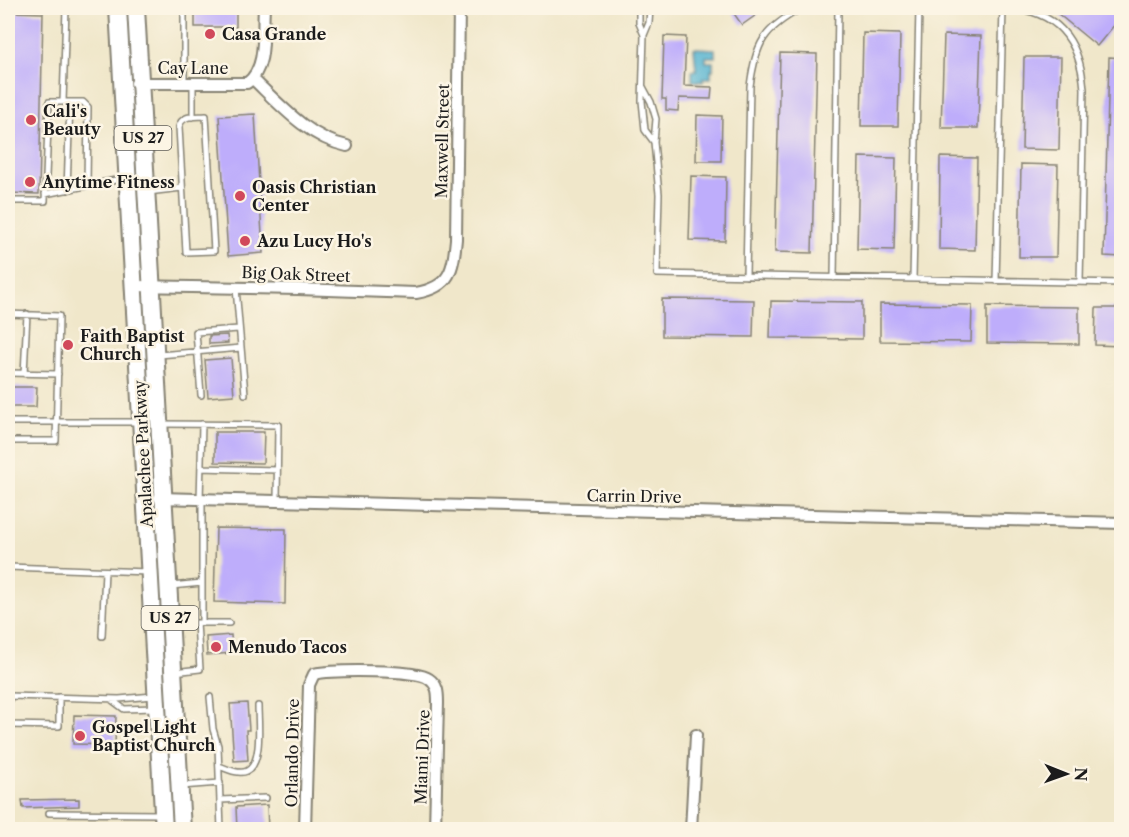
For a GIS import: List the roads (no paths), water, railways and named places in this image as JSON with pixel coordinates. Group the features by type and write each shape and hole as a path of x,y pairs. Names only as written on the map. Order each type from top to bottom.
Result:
{"main road":[{"name":"Apalachee Parkway","path":"118,8 164,822"},
{"name":"Apalachee Parkway","path":"136,8 182,830"}],"street":[{"path":"253,79 261,63 264,8"},
{"name":"Maxwell Street","path":"450,274 456,239 459,8"},
{"name":"Cay Lane","path":"122,83 247,83 253,79 321,138 347,146"},
{"name":"Big Oak Street","path":"134,286 416,293 433,290 450,274"},
{"name":"Carrin Drive","path":"146,498 1122,523"},
{"name":"Miami Drive","path":"312,677 320,673 401,673 426,676 436,686 438,703 435,830"},
{"name":"Orlando Drive","path":"305,830 309,685 312,677"},
{"path":"691,830 696,735"}],"lane":[{"path":"66,8 67,190"},
{"path":"184,8 188,84 193,117"},
{"path":"639,8 639,23 644,35 642,101 645,130 654,142"},
{"path":"644,35 649,23 650,8"},
{"path":"746,276 750,86 753,64 763,38 775,25 802,8"},
{"path":"834,278 838,8"},
{"path":"913,279 919,8"},
{"path":"996,281 1004,8 1025,8 1039,12 1054,23 1078,53 1082,68 1084,89 1080,282"},
{"path":"644,87 656,119 654,142 659,194 657,274 1122,283"},
{"path":"8,201 45,201 49,102 83,102 88,108 87,186"},
{"path":"206,116 214,251 186,252 182,188 178,127 180,121 185,117 206,116"},
{"path":"45,194 128,178"},
{"path":"146,192 182,188"},
{"path":"236,287 244,394"},
{"path":"8,314 59,316 56,441 8,441"},
{"path":"24,374 27,315"},
{"path":"201,395 196,332 239,329"},
{"path":"155,355 241,348"},
{"path":"8,373 58,374"},
{"path":"8,422 142,422"},
{"path":"159,424 278,425 277,502"},
{"path":"173,672 200,669 202,424"},
{"path":"201,468 277,470"},
{"path":"8,567 150,573"},
{"path":"102,636 105,571"},
{"path":"168,586 202,583"},
{"path":"170,623 229,623"},
{"path":"8,717 9,696 157,702"},
{"path":"210,697 213,729 218,746 222,830"},
{"path":"8,725 58,726 59,698"},
{"path":"111,699 124,709 157,702"},
{"path":"219,766 240,772 249,770 252,766 256,759 259,742 258,706"},
{"path":"179,786 219,783"},
{"path":"220,800 266,798"},
{"path":"48,813 164,822"}],"water":[{"path":"694,48 715,49 715,57 706,57 706,62 713,62 711,78 703,78 703,82 692,81 692,71 696,70"}],"place":[{"name":"Casa Grande","path":"210,34"},
{"name":"Cali's Beauty","path":"31,120"},
{"name":"Anytime Fitness","path":"30,182"},
{"name":"Oasis Christian Center","path":"240,196"},
{"name":"Azu Lucy Ho's","path":"245,241"},
{"name":"Faith Baptist Church","path":"68,345"},
{"name":"Menudo Tacos","path":"216,647"},
{"name":"Gospel Light Baptist Church","path":"80,736"}]}
